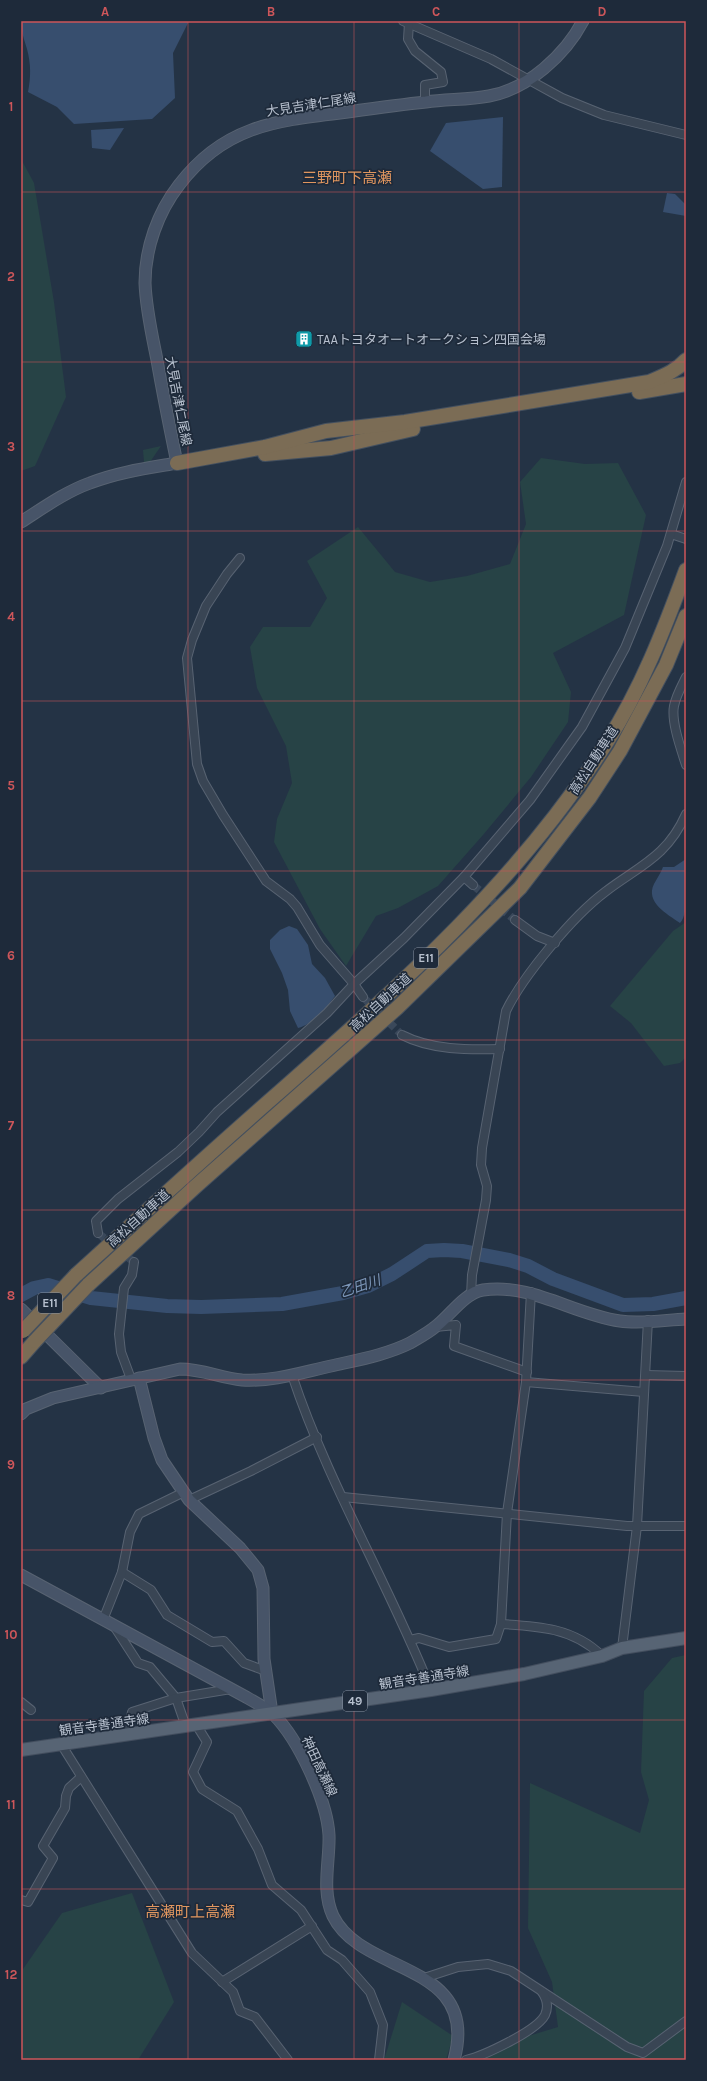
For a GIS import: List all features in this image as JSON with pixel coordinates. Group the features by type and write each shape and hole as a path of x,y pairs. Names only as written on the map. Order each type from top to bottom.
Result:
{"highway":[{"path":"177,463 264,447 326,431 405,422 648,382 679,368 686,360"},
{"path":"177,463 200,464 270,454 331,448 406,431 686,384"},
{"name":"高松自動車道","path":"22,1332 76,1275 184,1176 386,998 459,926 505,876 573,792 608,741 652,659 686,570"},
{"name":"高松自動車道","path":"21,1357 88,1285 196,1186 397,1008 520,888 590,797 620,751 666,665 686,616"}],"main road":[{"name":"大見吉津仁尾線","path":"177,463 148,314 145,282 148,255 157,223 172,193 191,168 225,142 255,128 284,120 425,102 490,96 522,83 555,60 576,33 583,21"},
{"path":"21,522 64,495 90,483 139,470 177,463"},
{"path":"21,1414 26,1408 53,1398 86,1389 101,1388 135,1378 180,1369 193,1369 241,1380 260,1380 292,1375 373,1356 409,1343 435,1327 471,1296 481,1290 500,1289 531,1292 585,1313 620,1321 686,1319"},
{"path":"21,1309 101,1388"},
{"path":"135,1378 162,1460 186,1496 240,1548 258,1570 263,1588 266,1671 272,1713"},
{"name":"神田高瀬線","path":"21,1575 230,1688 272,1713 288,1731 312,1778 326,1815 329,1834 328,1899 333,1916 341,1928 352,1939 424,1978 440,1991 456,2016 458,2033 454,2060"},
{"name":"観音寺善通寺線","path":"21,1750 126,1736 432,1690 524,1674 602,1656 622,1648 686,1638"}],"street":[{"path":"406,22 491,59 562,98 604,115 686,134"},
{"path":"406,22 408,39 415,51 441,72 443,82 425,85 425,102"},
{"path":"98,1233 96,1221 118,1199 178,1152 217,1112 327,1013 354,984 404,938 464,877 530,800 582,727 625,648 653,584 678,536 686,482"},
{"path":"240,558 227,574 206,606 192,640 187,658 197,764 203,781 222,815 266,881 290,899 297,907 320,945 354,984 363,997"},
{"path":"686,677 677,695 674,708 678,736 686,765"},
{"path":"471,1296 472,1275 486,1200 487,1186 481,1165 482,1148 506,1011 512,998 555,943 604,893 665,848 683,824 686,814"},
{"path":"464,877 474,885"},
{"path":"515,920 537,936 555,943"},
{"path":"402,1036 423,1044 473,1050 500,1049"},
{"path":"134,1262 132,1275 124,1288 120,1312 119,1334 121,1352 135,1378"},
{"path":"410,1640 419,1638 449,1647 496,1639 501,1624 507,1513 526,1382 531,1292"},
{"path":"622,1648 637,1526 640,1446 646,1375 648,1320"},
{"path":"435,1327 456,1325 454,1346 527,1372"},
{"path":"292,1375 316,1437 432,1690"},
{"path":"646,1375 686,1376"},
{"path":"526,1382 644,1392"},
{"path":"103,1620 122,1572 130,1532 139,1514 251,1471 316,1437"},
{"path":"343,1497 627,1526 686,1526"},
{"path":"122,1572 151,1590 167,1615 212,1642 224,1641 244,1663 266,1671"},
{"path":"501,1624 537,1626 562,1631 591,1645 602,1656"},
{"path":"113,1626 138,1663 150,1667 176,1698 191,1726 207,1742 193,1772 202,1788 237,1811 258,1849 272,1885 301,1910 327,1950 342,1960 370,1992 383,2025 379,2060"},
{"path":"126,1736 132,1712 176,1698 230,1688"},
{"path":"21,1702 31,1710"},
{"path":"61,1744 192,1953 233,1992 240,2011 255,2017 288,2060"},
{"path":"21,1900 28,1902 53,1858 43,1846 64,1808 69,1788 81,1777"},
{"path":"222,1982 312,1926"},
{"path":"424,1978 458,1967 493,1964 511,1971 627,2047 643,2053 686,2021"},
{"path":"466,2060 502,2046 540,2021 547,2009 547,2000 542,1991"}],"green space":[{"path":"21,159 34,183 54,302 66,397 35,466 21,471"},
{"path":"161,446 150,462 144,462 143,450"},
{"path":"541,458 585,464 618,463 646,515 624,615 553,653 571,692 568,722 531,777 438,886 398,908 376,916 346,966 320,929 274,842 277,819 292,783 286,746 257,688 250,647 263,627 310,627 327,598 307,561 358,527 395,572 430,582 467,576 510,564 526,524 520,482"},
{"path":"686,922 686,1057 680,1063 664,1066 631,1023 610,1006 673,931"},
{"path":"686,1655 686,2060 474,2060 476,2052 558,2027 552,1982 528,1928 530,1783 640,1833 649,1800 641,1772 644,1691 672,1658"},
{"path":"132,1893 174,2002 138,2060 21,2060 21,1972 62,1913"},
{"path":"402,2002 453,2036 446,2060 384,2060"}],"water":[{"path":"21,21 189,21 173,53 175,98 152,119 74,124 57,107 28,92 30,65 22,32"},
{"path":"503,117 502,187 483,189 430,151 446,123"},
{"path":"124,128 110,150 92,148 91,130"},
{"path":"667,193 675,194 686,205 686,216 663,212"},
{"path":"686,859 686,902 683,918 680,923 659,907 652,896 652,890 663,867 674,867"},
{"path":"289,926 297,929 308,945 312,964 325,978 335,996 314,1020 298,1028 290,1011 288,990 282,973 270,949 270,940 280,930"}],"waterway":[{"name":"乙田川","path":"21,1295 34,1288 48,1285 91,1298 167,1306 201,1307 282,1304 343,1293 368,1286 392,1274 427,1251 444,1250 462,1251 509,1260 528,1266 553,1279 623,1305 653,1304 686,1298"}],"tunnel":[{"path":"473,885 515,920"},
{"path":"363,997 402,1035"},
{"path":"98,1233 134,1262"}],"place":[{"name":"TAAトヨタオートオークション四国会場","path":"304,339"}],"district":[{"name":"三野町下高瀬","path":"347,178"},
{"name":"高瀬町上高瀬","path":"190,1912"}]}
